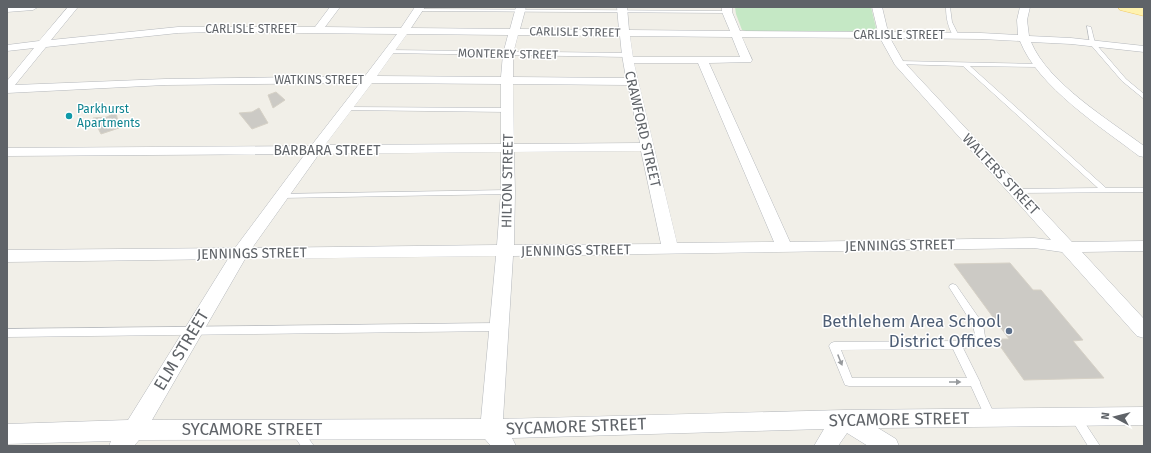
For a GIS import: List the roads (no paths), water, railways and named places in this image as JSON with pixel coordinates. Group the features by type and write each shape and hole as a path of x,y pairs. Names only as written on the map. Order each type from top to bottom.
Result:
{"main road":[{"path":"1124,7 1144,12"}],"street":[{"path":"7,9 33,7"},
{"path":"7,89 74,7"},
{"path":"318,30 335,7"},
{"name":"WALTERS STREET","path":"877,7 880,24 888,45 899,63 1144,331"},
{"path":"1025,7 1022,19 1024,37 1030,52 1040,65 1074,98 1144,153"},
{"name":"ELM STREET","path":"120,446 134,430 240,253 280,196 389,52 419,8"},
{"name":"HILTON STREET","path":"490,429 506,251 508,192 508,54 520,9"},
{"name":"CRAWFORD STREET","path":"622,9 627,57 670,249"},
{"path":"727,10 735,34"},
{"name":"CARLISLE STREET","path":"7,48 198,29 1024,37 1144,49"},
{"name":"MONTEREY STREET","path":"627,57 747,60 735,34"},
{"path":"702,60 784,247"},
{"name":"WATKINS STREET","path":"7,89 165,82 369,79 632,82"},
{"name":"BARBARA STREET","path":"7,152 647,148"},
{"name":"JENNINGS STREET","path":"7,256 670,249 1034,243 1068,247 1144,246"},
{"name":"SYCAMORE STREET","path":"7,434 134,430 302,438 490,429 844,419 1144,416"},
{"path":"825,446 844,419 888,446"},
{"path":"490,429 505,446"}],"lane":[{"path":"948,7 949,21 956,36"},
{"path":"419,8 727,10"},
{"path":"1089,27 1092,43 1124,80 1144,97"},
{"name":"MONTEREY STREET","path":"389,52 627,57"},
{"path":"899,63 1040,65"},
{"path":"965,64 1104,190"},
{"path":"347,109 508,110"},
{"path":"1017,191 1144,190"},
{"path":"280,196 508,192"},
{"path":"953,287 978,324 981,343 956,345 834,346 849,382 974,382"},
{"path":"7,333 500,327"},
{"path":"956,345 991,418"},
{"path":"1074,417 1094,446"}],"place":[{"name":"Parkhurst Apartments","path":"69,116"},
{"name":"Bethlehem Area School District Offices","path":"1009,331"}]}
